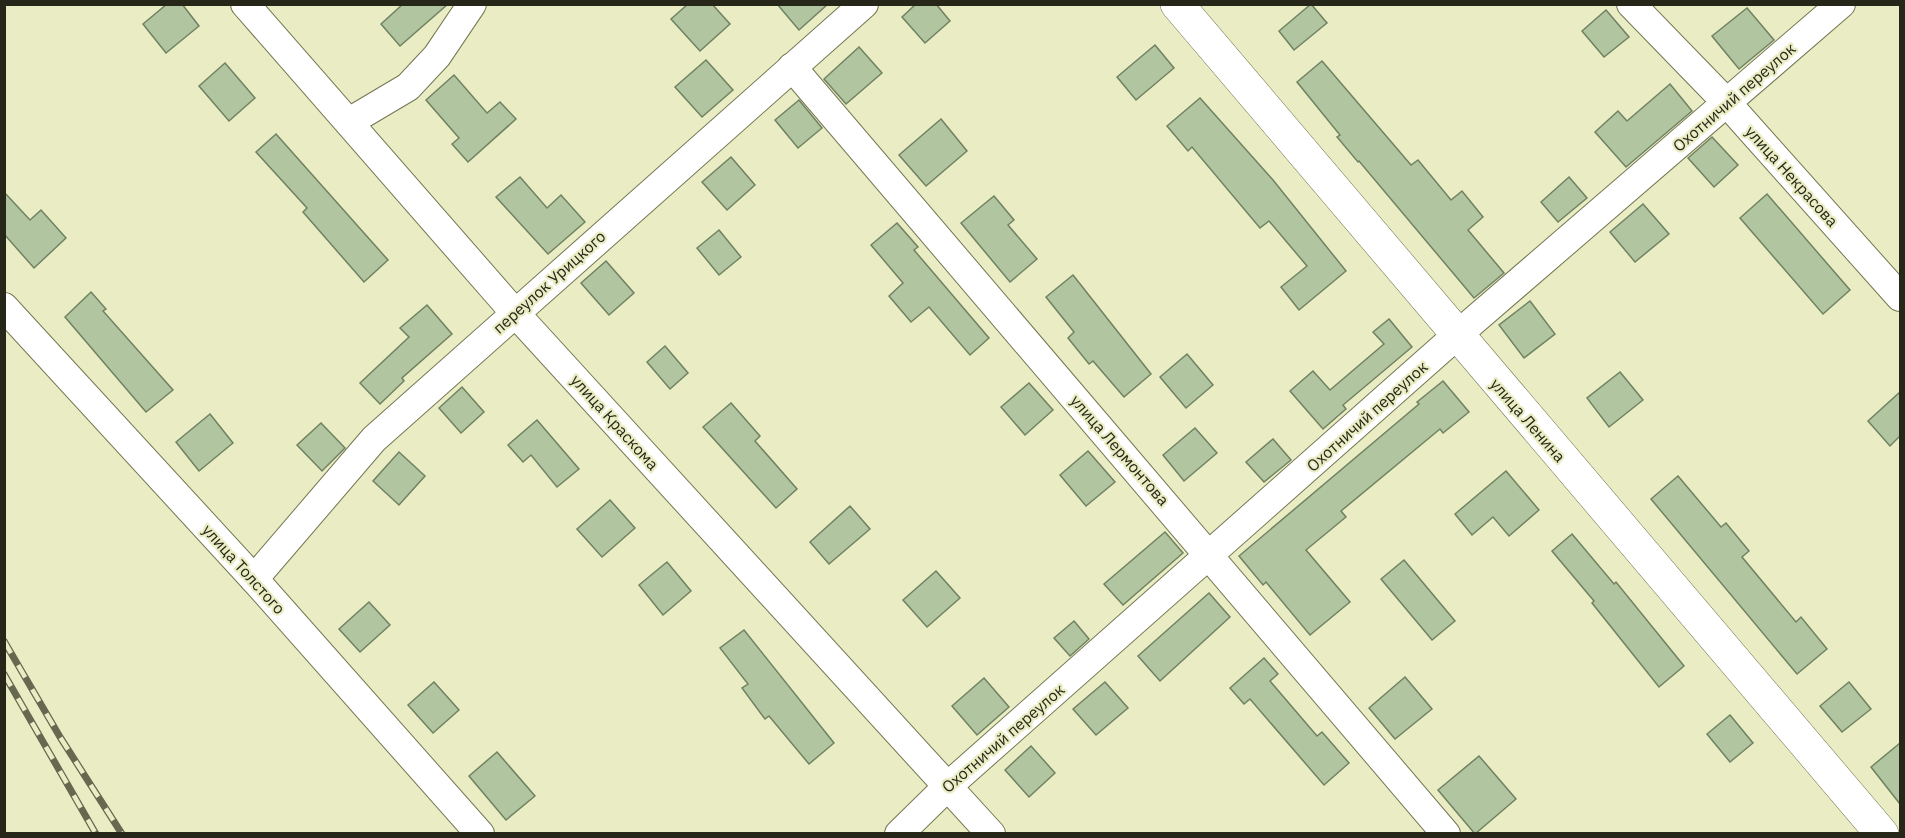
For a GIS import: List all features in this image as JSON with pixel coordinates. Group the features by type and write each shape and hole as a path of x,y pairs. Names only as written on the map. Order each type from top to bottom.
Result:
{"main road":[{"name":"улица Ленина","path":"1177,4 1456,336 1882,834"}],"street":[{"name":"улица Краскома","path":"245,4 515,313 991,834"},
{"path":"349,123 408,87 436,56 472,4"},
{"name":"переулок Урицкого","path":"254,579 374,439 864,4"},
{"name":"улица Некрасова","path":"1631,4 1727,103 1900,297"},
{"name":"Охотничий переулок","path":"899,834 948,786 1456,336 1841,4"},
{"name":"улица Лермонтова","path":"792,67 1446,834"},
{"name":"улица Толстого","path":"4,307 254,579 480,834"}],"building":[{"path":"167,4 182,4 199,26 166,53 143,24"},
{"path":"403,4 448,4 400,46 381,24"},
{"path":"688,4 712,4 730,24 700,51 671,19"},
{"path":"777,4 828,4 799,30"},
{"path":"916,4 936,4 950,21 925,43 902,17"},
{"path":"1311,4 1327,23 1294,50 1279,31"},
{"path":"1747,8 1774,40 1739,69 1712,36"},
{"path":"1606,10 1629,37 1604,57 1582,31"},
{"path":"1155,45 1174,68 1136,100 1117,77"},
{"path":"859,47 882,73 846,104 824,79"},
{"path":"706,60 733,90 702,117 675,87"},
{"path":"1322,61 1411,165 1418,160 1451,200 1462,191 1483,217 1468,230 1504,273 1474,298 1337,137 1340,135 1297,82"},
{"path":"225,63 255,98 229,121 199,86"},
{"path":"454,75 487,113 500,102 516,119 468,162 452,144 459,138 426,100"},
{"path":"1670,84 1692,111 1626,167 1595,132 1618,111 1627,121"},
{"path":"1200,98 1273,180 1346,271 1299,310 1281,287 1307,266 1269,221 1260,228 1192,147 1188,151 1167,126"},
{"path":"799,100 822,128 798,148 775,120"},
{"path":"941,119 967,151 926,186 899,155"},
{"path":"276,134 388,260 364,282 303,212 307,208 256,152"},
{"path":"1712,137 1738,165 1714,187 1688,158"},
{"path":"731,157 755,185 727,210 702,182"},
{"path":"520,177 547,208 561,195 585,222 548,254 496,197"},
{"path":"1569,177 1587,198 1558,222 1541,202"},
{"path":"4,192 30,220 41,210 66,238 34,268 4,234"},
{"path":"1767,194 1850,290 1823,314 1740,218"},
{"path":"994,196 1014,220 1008,225 1037,259 1010,282 961,223"},
{"path":"1643,204 1669,234 1635,262 1610,232"},
{"path":"897,223 918,247 914,250 989,338 970,355 929,307 911,322 889,296 903,283 871,245"},
{"path":"719,230 741,257 719,275 697,248"},
{"path":"606,261 634,293 609,315 581,283"},
{"path":"1073,275 1151,374 1124,397 1093,361 1089,364 1068,338 1074,332 1046,297"},
{"path":"91,292 106,309 103,311 173,390 146,412 65,317"},
{"path":"1530,301 1555,334 1524,358 1499,325"},
{"path":"427,305 452,334 402,378 404,381 380,404 360,383 409,337 400,328"},
{"path":"1389,319 1412,347 1343,405 1346,409 1323,429 1290,391 1313,371 1330,390 1384,344 1373,332"},
{"path":"665,346 688,373 670,389 647,362"},
{"path":"1187,354 1213,385 1186,408 1160,377"},
{"path":"1620,372 1643,400 1609,427 1587,398"},
{"path":"1443,381 1469,412 1443,433 1440,429 1341,511 1346,517 1306,550 1350,602 1310,635 1266,582 1263,585 1239,556 1419,404 1417,402"},
{"path":"1029,383 1053,410 1025,435 1001,407"},
{"path":"462,387 484,412 461,433 439,408"},
{"path":"1900,392 1900,436 1890,446 1868,421"},
{"path":"731,403 760,436 755,441 797,489 776,508 703,427"},
{"path":"210,414 233,443 199,471 176,442"},
{"path":"537,420 579,469 557,487 531,455 523,462 508,445"},
{"path":"321,423 345,448 322,471 297,445"},
{"path":"1195,428 1217,453 1184,481 1163,455"},
{"path":"1273,439 1291,460 1264,482 1246,462"},
{"path":"1088,451 1115,482 1086,506 1060,475"},
{"path":"399,452 425,476 399,505 373,481"},
{"path":"1506,471 1539,510 1509,536 1493,517 1472,535 1455,514"},
{"path":"1678,476 1721,527 1726,523 1749,551 1742,557 1796,622 1801,617 1827,649 1797,674 1651,499"},
{"path":"610,500 635,528 602,557 577,529"},
{"path":"850,506 870,529 829,564 810,542"},
{"path":"1165,532 1183,553 1123,605 1104,584"},
{"path":"1572,534 1614,584 1616,582 1684,666 1659,687 1592,603 1594,601 1552,551"},
{"path":"1404,560 1455,621 1432,640 1381,579"},
{"path":"667,562 691,591 663,615 639,585"},
{"path":"936,571 960,598 927,627 903,600"},
{"path":"1209,593 1230,617 1160,681 1138,656"},
{"path":"369,602 390,625 360,652 339,629"},
{"path":"1074,621 1089,639 1070,656 1054,638"},
{"path":"744,630 834,743 809,764 769,716 765,719 742,688 748,684 720,648"},
{"path":"1264,658 1278,674 1270,681 1317,736 1322,732 1349,763 1324,785 1250,699 1244,704 1230,688"},
{"path":"1405,677 1432,709 1395,739 1369,708"},
{"path":"984,678 1009,707 977,735 952,706"},
{"path":"434,682 459,710 433,733 408,705"},
{"path":"1105,682 1128,708 1096,735 1073,709"},
{"path":"1849,682 1871,709 1842,732 1820,706"},
{"path":"1730,715 1753,743 1730,762 1707,734"},
{"path":"1900,743 1900,804 1871,767"},
{"path":"1031,746 1055,773 1029,797 1005,770"},
{"path":"497,752 535,796 506,820 469,776"},
{"path":"1479,756 1516,799 1475,834 1438,790"}],"railway":[{"path":"4,641 60,737 122,834"},
{"path":"4,674 96,834"}]}
